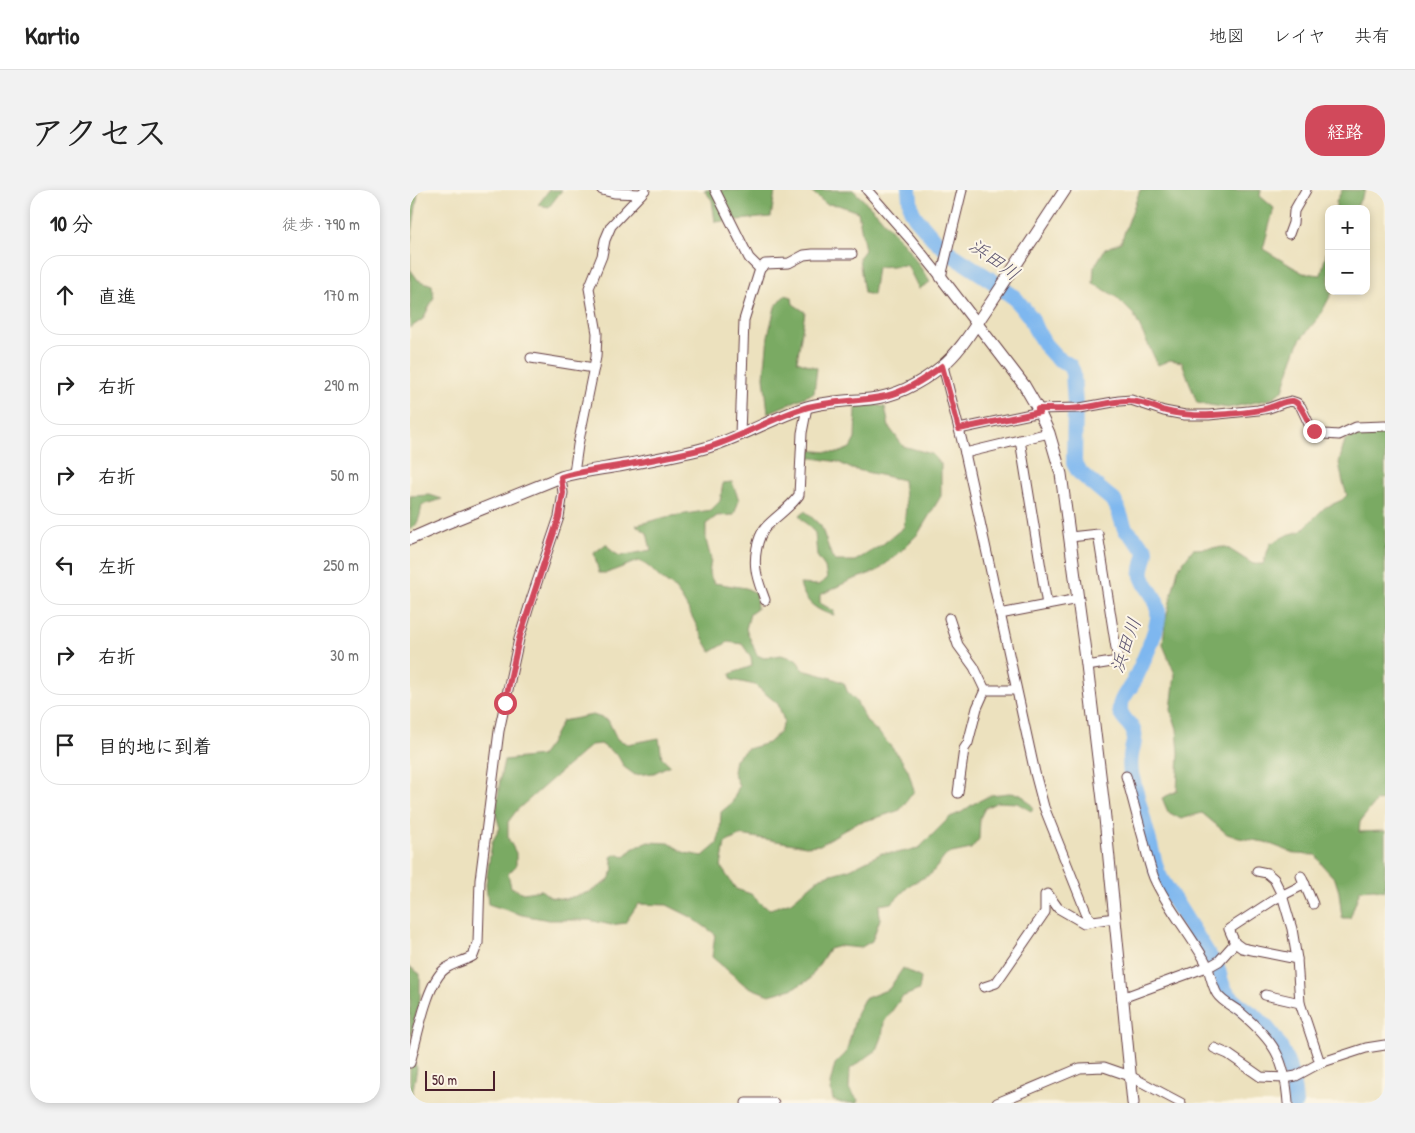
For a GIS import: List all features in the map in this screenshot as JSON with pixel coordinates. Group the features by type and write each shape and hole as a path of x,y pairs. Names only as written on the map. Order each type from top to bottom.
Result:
{"street":[{"path":"602,190 643,192"},
{"path":"715,190 749,258 760,269"},
{"path":"867,190 941,277 1024,385 1049,433 1061,474 1104,808 1133,1103"},
{"path":"941,277 962,190"},
{"path":"410,539 561,477 690,452 807,407 834,401 871,399 886,396 927,378 953,356 996,295 1065,190"},
{"path":"1289,234 1293,223 1294,211 1306,190"},
{"path":"574,473 596,357 597,333 589,288 602,256 605,240 611,226 643,192"},
{"path":"740,434 744,320 760,269 765,264 789,263 804,255 852,254"},
{"path":"531,358 594,368"},
{"path":"942,366 965,452 1016,690 1044,807 1088,917 1094,921"},
{"path":"959,429 1039,411 1131,400 1164,411 1185,415 1209,415 1258,410 1291,401 1301,407 1314,431 1324,434 1340,434 1356,427 1385,426"},
{"path":"765,600 756,570 756,555 760,538 765,529 799,495 802,433 807,407"},
{"path":"965,452 1049,433"},
{"path":"1020,440 1047,605"},
{"path":"410,1063 434,982 445,970 474,956 478,943 480,880 499,731 519,639 559,517 563,493 561,477"},
{"path":"1070,537 1098,534 1118,661 1087,666"},
{"path":"1000,614 1078,599"},
{"path":"949,618 958,645 974,667 985,690 977,708 968,742 964,749 958,793"},
{"path":"985,690 1016,690"},
{"path":"1126,776 1154,877 1165,898 1205,960 1213,964"},
{"path":"1257,872 1268,873 1274,878 1282,896 1292,929 1297,959 1300,1003 1320,1063"},
{"path":"1297,959 1242,948 1235,943 1229,929 1282,896 1303,880 1313,904"},
{"path":"984,987 996,983 1045,912 1044,895 1048,894 1058,908 1084,923 1115,918"},
{"path":"1122,998 1213,964 1235,943"},
{"path":"1213,964 1217,994 1253,1024 1274,1046 1290,1077 1288,1103"},
{"path":"1265,996 1300,1003"},
{"path":"1214,1048 1228,1054 1261,1077 1290,1077 1320,1063 1366,1048 1385,1045"},
{"path":"997,1103 1080,1068 1104,1067 1130,1076 1181,1103"},
{"path":"746,1103 774,1103"}],"green space":[{"path":"410,190 419,190 410,247"},
{"path":"549,190 562,190 549,207 538,205"},
{"path":"704,190 789,190 775,192 771,217 715,222 712,200"},
{"path":"810,190 853,190 876,212 909,250 930,282 919,289 907,265 877,267 873,295 864,293 859,258 865,250 858,212 838,205 826,204"},
{"path":"1140,190 1261,190 1260,196 1274,208 1263,249 1303,273 1321,275 1325,258 1325,295 1331,295 1319,317 1300,340 1283,390 1271,399 1228,408 1197,403 1182,362 1170,360 1158,365 1134,315 1115,296 1093,283 1094,267 1105,249 1121,242"},
{"path":"1342,190 1366,190 1357,205 1336,205"},
{"path":"410,269 418,280 432,285 434,297 423,319 410,328"},
{"path":"785,295 792,297 793,304 805,312 797,361 817,368 814,393 768,413 764,377 768,336 775,307"},
{"path":"871,404 885,407 889,427 903,446 932,454 941,464 941,496 918,534 898,554 877,571 849,581 820,595 820,603 834,611 834,615 812,605 802,590 800,584 818,585 827,579 825,567 817,556 815,533 799,516 805,511 821,526 832,557 836,561 855,561 883,544 904,527 906,506 903,480 852,469 838,462 807,457 806,450 838,453 850,448 855,439 856,408"},
{"path":"1385,433 1385,800 1376,801 1360,822 1359,832 1385,831 1385,891 1374,889 1360,890 1350,918 1342,918 1339,892 1335,879 1316,855 1296,854 1265,842 1227,834 1202,813 1181,819 1168,812 1162,798 1177,791 1179,753 1177,729 1171,710 1175,674 1163,645 1165,622 1178,569 1193,549 1226,547 1253,564 1263,564 1270,544 1287,535 1301,531 1324,508 1342,500 1347,495 1339,463 1345,440 1362,434"},
{"path":"732,482 739,500 734,515 717,516 706,524 706,540 711,559 709,574 714,583 746,588 756,593 757,609 750,614 746,629 757,655 764,658 781,655 796,659 803,670 844,683 848,693 856,701 867,722 899,756 908,770 914,791 900,810 856,823 820,845 806,846 741,835 725,843 721,867 736,889 751,894 762,905 770,909 791,902 821,877 850,869 882,853 897,853 919,848 950,817 991,795 1021,794 1034,808 1031,811 1017,803 998,802 985,808 980,818 979,839 971,849 947,854 931,874 911,884 892,903 879,905 880,919 872,941 860,948 840,946 829,949 809,980 792,989 769,995 746,986 712,957 715,934 691,917 667,905 638,904 625,923 611,925 589,920 549,920 522,915 488,904 486,884 492,842 500,828 496,815 504,760 541,756 550,744 562,721 593,715 608,720 617,739 628,744 659,738 662,758 670,765 654,773 635,775 624,767 618,756 601,744 591,745 517,810 508,822 508,838 516,853 516,866 508,874 511,887 523,893 541,890 550,897 565,899 590,892 608,881 614,869 611,857 616,854 625,857 632,849 648,842 669,843 685,853 703,856 717,844 720,833 721,812 732,803 739,786 733,772 735,759 747,749 768,743 780,732 784,721 778,704 755,685 732,680 730,674 752,666 751,657 742,644 728,642 711,652 679,594 649,567 638,561 607,573 599,573 594,553 606,544 613,552 620,556 651,550 647,533 636,525 666,517 711,510 720,501 723,483"},
{"path":"430,495 442,499 422,505 417,523 410,530 410,496"},
{"path":"410,967 420,974 420,999 410,1039"},
{"path":"903,968 921,978 919,990 902,997 884,1022 882,1037 877,1050 850,1069 849,1089 858,1100 857,1103 842,1103 833,1100 830,1084 835,1064 846,1053 857,1012 864,999 889,989"},
{"path":"410,1055 417,1068 411,1101 414,1103 410,1103"}],"waterway":[{"name":"浜田川","path":"909,190 911,209 915,217 933,238 951,254 1015,298 1031,318 1045,345 1056,357 1070,366 1073,372 1075,405 1074,463 1079,472 1114,501 1125,529 1146,550 1142,576 1157,605 1158,618 1152,640 1135,679 1120,706 1122,716 1134,732 1130,760 1131,774 1157,871 1218,970 1226,992 1258,1019 1280,1047 1292,1079 1295,1103"}],"route":[{"path":"505,703 519,639 559,517 563,493 561,477 690,452 707,447 779,417 819,404 886,396 899,392 927,378 942,366 959,429 1040,412 1038,409 1080,408 1131,400 1164,411 1185,415 1209,415 1258,410 1291,401 1301,407 1314,431"}]}
